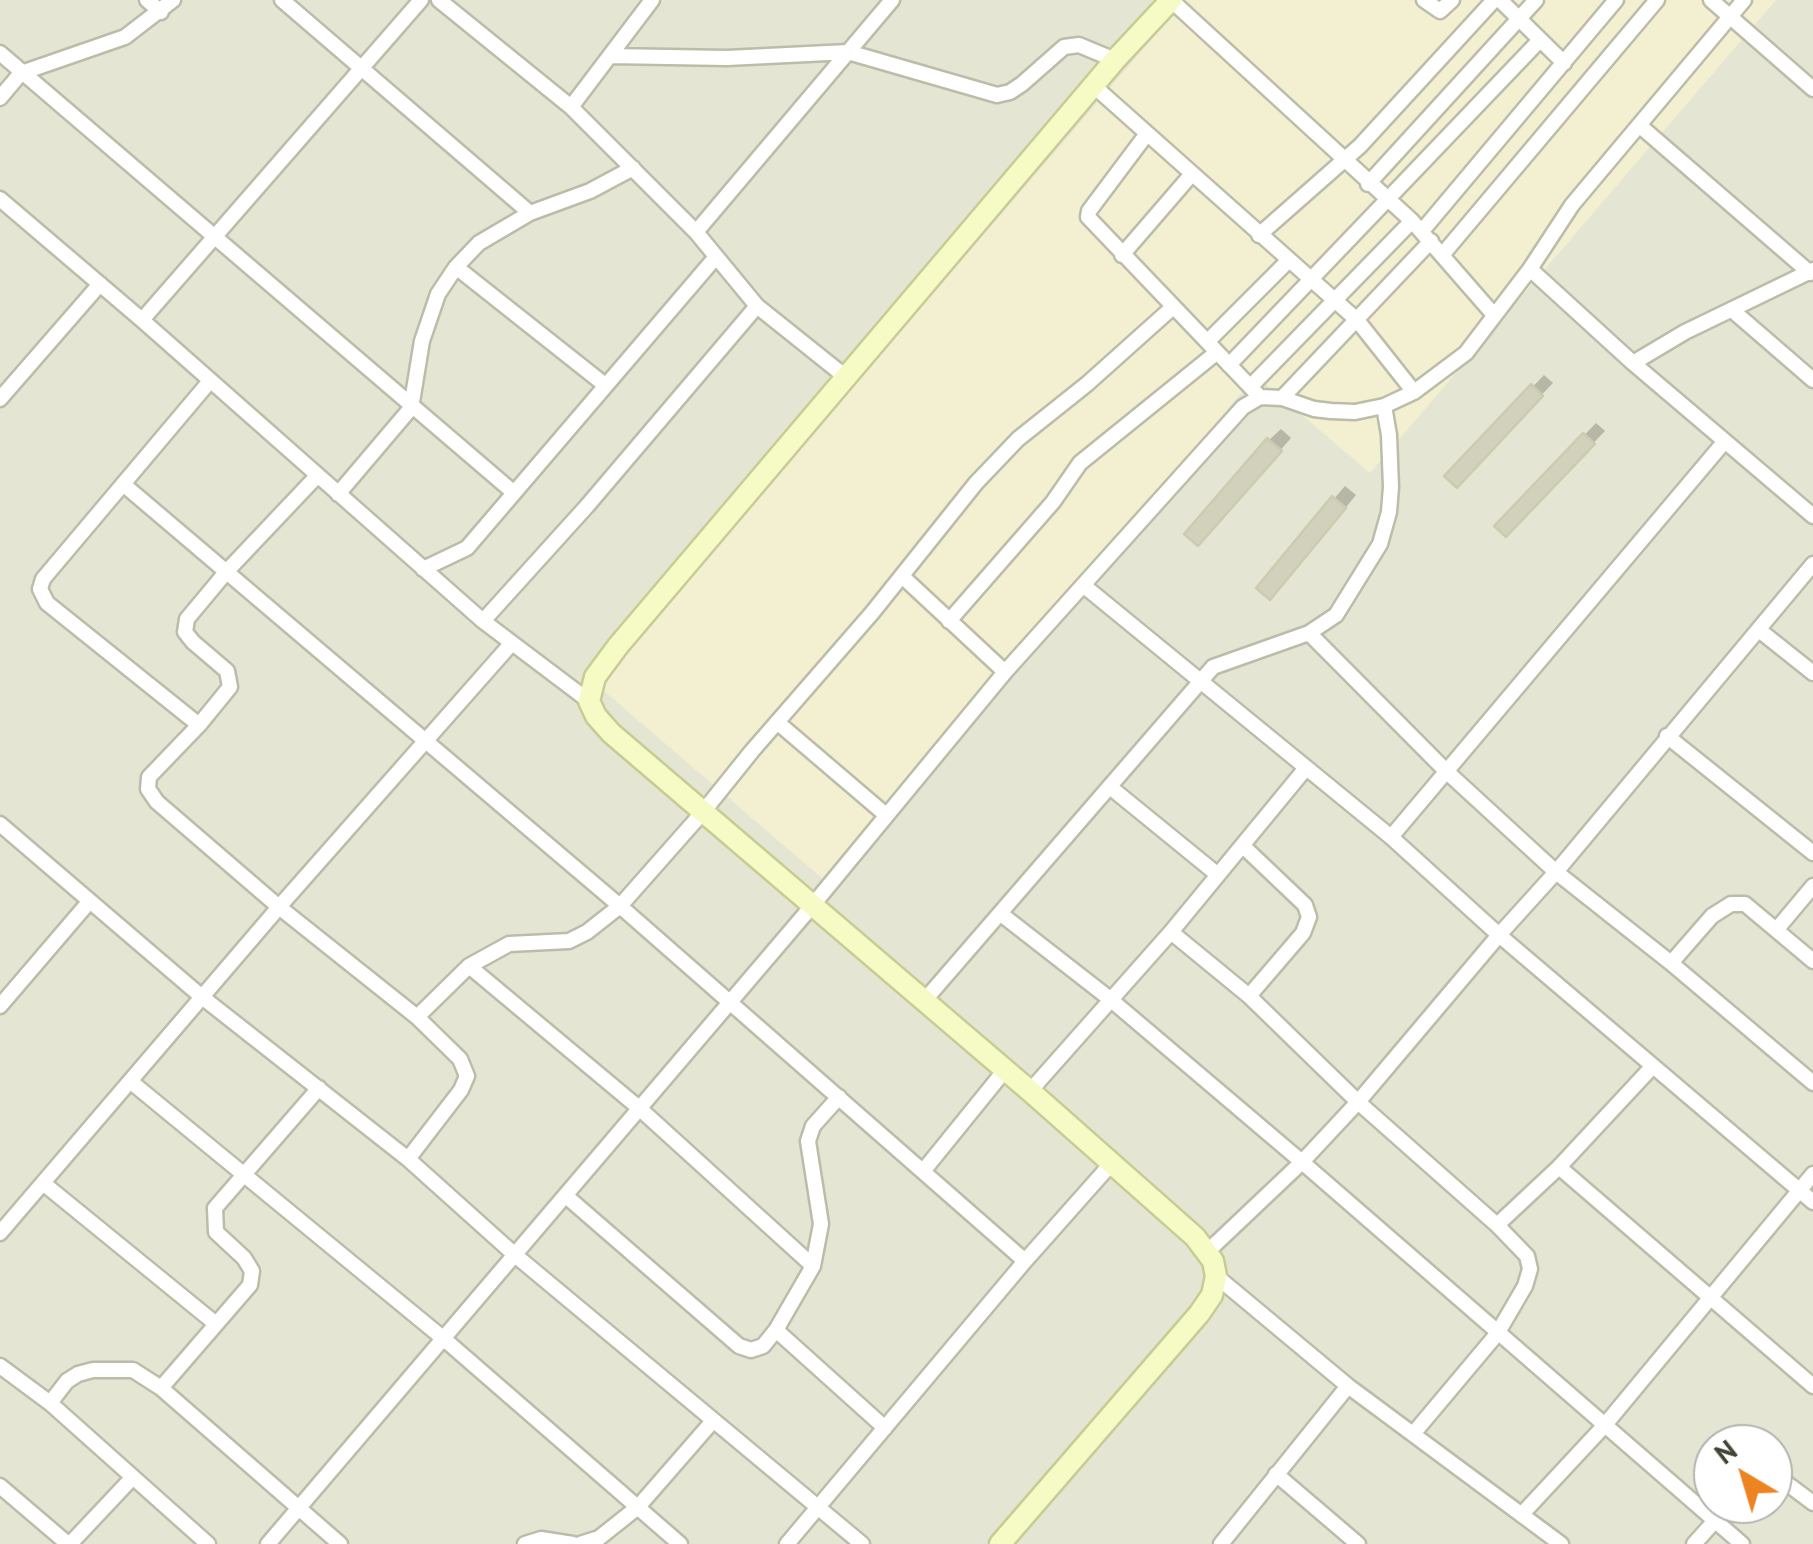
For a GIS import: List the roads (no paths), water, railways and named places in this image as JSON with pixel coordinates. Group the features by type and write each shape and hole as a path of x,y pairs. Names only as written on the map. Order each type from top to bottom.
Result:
{"main road":[{"path":"1000,1544 1199,1314 1212,1295 1216,1276 1213,1262 1178,1222 1030,1091 611,733 589,701 595,677 618,646 1171,0"}],"street":[{"path":"147,0 161,12"},
{"path":"0,98 22,73 125,37 173,0"},
{"path":"282,0 530,213"},
{"path":"142,320 420,0"},
{"path":"439,0 570,108 696,232 757,306 847,378"},
{"path":"570,108 652,0"},
{"path":"696,232 892,0"},
{"path":"1171,0 1422,231 1494,315"},
{"path":"1424,0 1440,10 1452,0"},
{"path":"1259,235 1360,146 1497,0 1564,63"},
{"path":"1368,184 1536,0"},
{"path":"1443,254 1657,0"},
{"path":"1710,0 1813,89"},
{"path":"1146,135 1088,217 1255,391 1331,411 1354,412 1384,406 1414,392 1466,352 1530,269 1572,205 1744,0"},
{"path":"1282,398 1357,320 1422,231 1564,63 1610,2"},
{"path":"1229,366 1539,41"},
{"path":"610,56 728,58 848,52 997,95 1022,84 1064,47 1079,45 1116,60"},
{"path":"0,54 512,492"},
{"path":"1094,87 1357,320 1414,392"},
{"path":"1633,363 1812,272 1639,125"},
{"path":"338,494 412,408 422,341 438,294 456,267 478,243 530,213 576,197 633,168"},
{"path":"1122,255 1191,175"},
{"path":"0,200 483,621 589,701"},
{"path":"268,1544 731,1002 1005,672 1243,407 1333,300 1422,231"},
{"path":"423,568 467,548 716,258"},
{"path":"949,621 1052,502 1080,463 1212,347 1289,260"},
{"path":"456,267 605,385"},
{"path":"1530,269 1633,363 1813,516"},
{"path":"0,399 100,284"},
{"path":"483,621 757,306"},
{"path":"416,1018 469,966 509,944 570,941 620,906 903,576 976,483 1018,439 1088,384 1174,307"},
{"path":"1732,310 1813,380"},
{"path":"199,725 42,596 43,579 210,381"},
{"path":"924,1001 1200,680 1214,667 1309,633 1336,615 1380,544 1389,512 1390,435 1384,406"},
{"path":"1390,838 1725,441"},
{"path":"317,476 227,571 187,620 185,632 227,671 230,688 149,777 148,788 157,802 278,908 416,1018 460,1059 467,1076 460,1090 408,1159"},
{"path":"123,484 620,906 1025,1261"},
{"path":"1207,1252 1302,1162 1358,1102 1813,564"},
{"path":"903,576 1005,672"},
{"path":"1083,585 1390,838 1813,1202"},
{"path":"1759,630 1813,673"},
{"path":"1309,633 1446,771 1556,872 1672,963 1813,1083"},
{"path":"0,1233 511,644"},
{"path":"777,722 886,815"},
{"path":"1667,736 1813,853"},
{"path":"1030,1091 1171,932 1306,768"},
{"path":"1110,787 1218,875"},
{"path":"0,824 202,998 408,1159 515,1255 862,1544"},
{"path":"1244,846 1305,906 1309,917 1302,934 1249,996"},
{"path":"1777,929 1813,886"},
{"path":"0,1006 89,902"},
{"path":"1672,963 1712,916 1731,904 1745,904 1813,961"},
{"path":"1001,914 1110,999 1693,1501"},
{"path":"1171,932 1249,996 1358,1102 1528,1256 1530,1269 1525,1286 1498,1334 1413,1434"},
{"path":"469,966 639,1108 813,1266"},
{"path":"1497,1224 1559,1167 1654,1066"},
{"path":"924,1170 1005,1070"},
{"path":"130,1081 444,1339 680,1544"},
{"path":"161,1388 250,1285 252,1272 244,1258 216,1232 214,1208 319,1088"},
{"path":"566,1196 739,1346 752,1350 763,1346 776,1330 813,1266 821,1224 808,1141 813,1126 839,1097"},
{"path":"788,1544 1025,1261 1112,1164"},
{"path":"1559,1167 1813,1386"},
{"path":"1523,1514 1604,1426 1813,1174"},
{"path":"43,1182 216,1324"},
{"path":"1216,1276 1348,1386 1523,1514 1551,1541"},
{"path":"776,1330 885,1428"},
{"path":"0,1366 50,1404 208,1544"},
{"path":"50,1404 67,1381 93,1370 133,1370 161,1388 340,1544"},
{"path":"1221,1544 1348,1386"},
{"path":"525,1544 541,1539 576,1544 600,1538 638,1507 712,1422"},
{"path":"1276,1474 1358,1544"},
{"path":"0,1487 69,1544 133,1477"},
{"path":"1694,1544 1712,1524"},
{"path":"1720,1524 1742,1544"}]}
